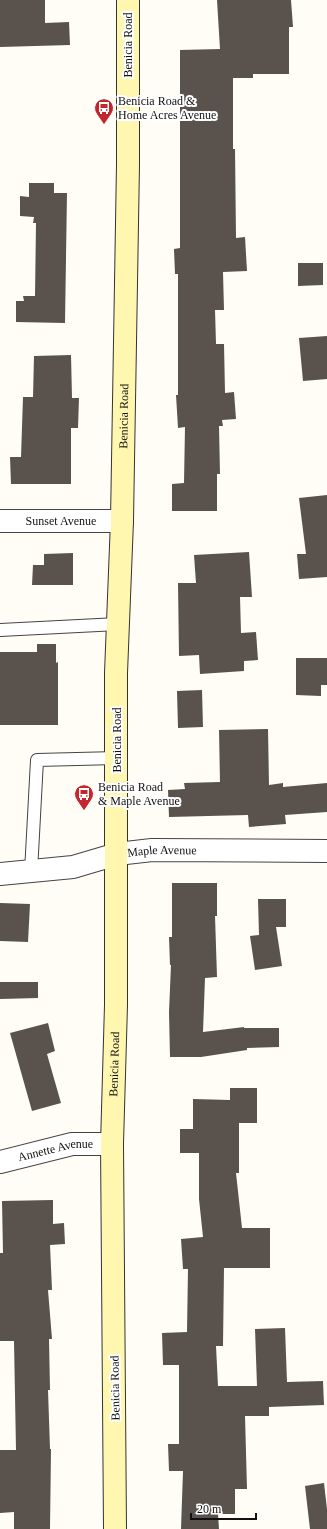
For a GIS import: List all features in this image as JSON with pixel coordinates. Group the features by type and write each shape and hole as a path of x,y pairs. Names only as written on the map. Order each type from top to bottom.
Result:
{"main road":[{"name":"Benicia Road","path":"115,1529 112,1144 116,1005 116,674 122,521 128,164 128,0"}],"street":[{"name":"Sunset Avenue","path":"0,521 122,521"},
{"name":"Maple Avenue","path":"0,874 73,867 117,854 152,850 327,851"},
{"name":"Annette Avenue","path":"0,1162 72,1144 112,1144"}],"lane":[{"path":"0,630 118,624"},
{"path":"31,872 37,760 117,758"}],"building":[{"path":"0,0 45,0 45,23 69,22 70,45 0,47"},
{"path":"217,0 291,0 293,27 289,27 289,74 253,74 253,78 233,78 233,149 235,149 236,238 245,237 247,271 223,272 224,310 215,310 216,344 224,344 225,393 234,392 236,419 222,420 223,426 219,426 220,474 217,474 217,511 172,511 172,484 184,483 185,427 178,428 176,395 178,395 178,274 175,274 174,249 180,248 180,50 220,49"},
{"path":"29,183 54,183 54,193 67,193 65,323 16,322 16,301 24,301 23,296 35,296 36,223 33,223 34,217 20,216 20,196 29,197"},
{"path":"298,263 323,263 323,285 298,286"},
{"path":"327,336 327,379 303,381 299,338"},
{"path":"71,355 72,398 79,398 78,428 71,428 71,484 11,484 10,457 21,457 23,397 33,397 34,356"},
{"path":"327,495 327,577 299,579 297,554 306,554 299,498"},
{"path":"249,552 252,597 240,597 241,633 256,632 258,660 244,661 244,671 200,674 199,655 179,656 178,583 196,583 194,555"},
{"path":"73,553 73,585 32,585 33,565 44,565 44,554"},
{"path":"37,644 56,644 56,663 58,662 58,725 0,725 0,652 37,652"},
{"path":"296,658 327,658 327,685 321,685 321,696 296,695"},
{"path":"202,690 203,727 178,728 177,691"},
{"path":"268,729 269,785 283,783 283,787 327,783 327,812 285,815 286,824 249,827 248,815 169,817 168,790 185,789 184,783 220,782 219,730"},
{"path":"172,883 217,883 217,916 215,916 217,977 205,978 203,1032 244,1027 279,1028 279,1047 247,1048 247,1050 201,1057 170,1057 169,1012 171,965 169,937 172,937"},
{"path":"258,899 286,899 286,927 276,927 282,966 255,970 250,936 259,935"},
{"path":"0,903 30,904 28,942 0,941"},
{"path":"0,982 38,982 38,998 0,999"},
{"path":"48,1023 55,1051 47,1054 61,1103 32,1111 10,1033"},
{"path":"230,1088 257,1088 257,1123 239,1123 239,1173 236,1173 242,1228 270,1228 270,1268 224,1268 223,1346 216,1346 218,1386 257,1386 255,1329 285,1328 287,1382 323,1381 324,1405 269,1407 269,1416 245,1416 247,1489 235,1489 235,1514 218,1514 219,1529 181,1529 183,1471 169,1471 168,1444 179,1444 179,1365 163,1365 162,1333 187,1332 188,1269 183,1269 181,1239 203,1237 199,1199 199,1153 180,1153 180,1129 193,1129 193,1099 230,1100"},
{"path":"53,1200 53,1224 64,1223 65,1244 50,1245 52,1290 48,1290 52,1339 49,1339 50,1390 48,1390 51,1449 50,1529 14,1529 14,1512 0,1513 0,1450 16,1450 14,1341 0,1341 0,1253 3,1253 2,1201"},
{"path":"324,1483 327,1509 327,1529 310,1529 305,1486"}],"place":[{"name":"Benicia Road & Home Acres Avenue","path":"104,125"},
{"name":"Benicia Road & Maple Avenue","path":"84,811"}]}
